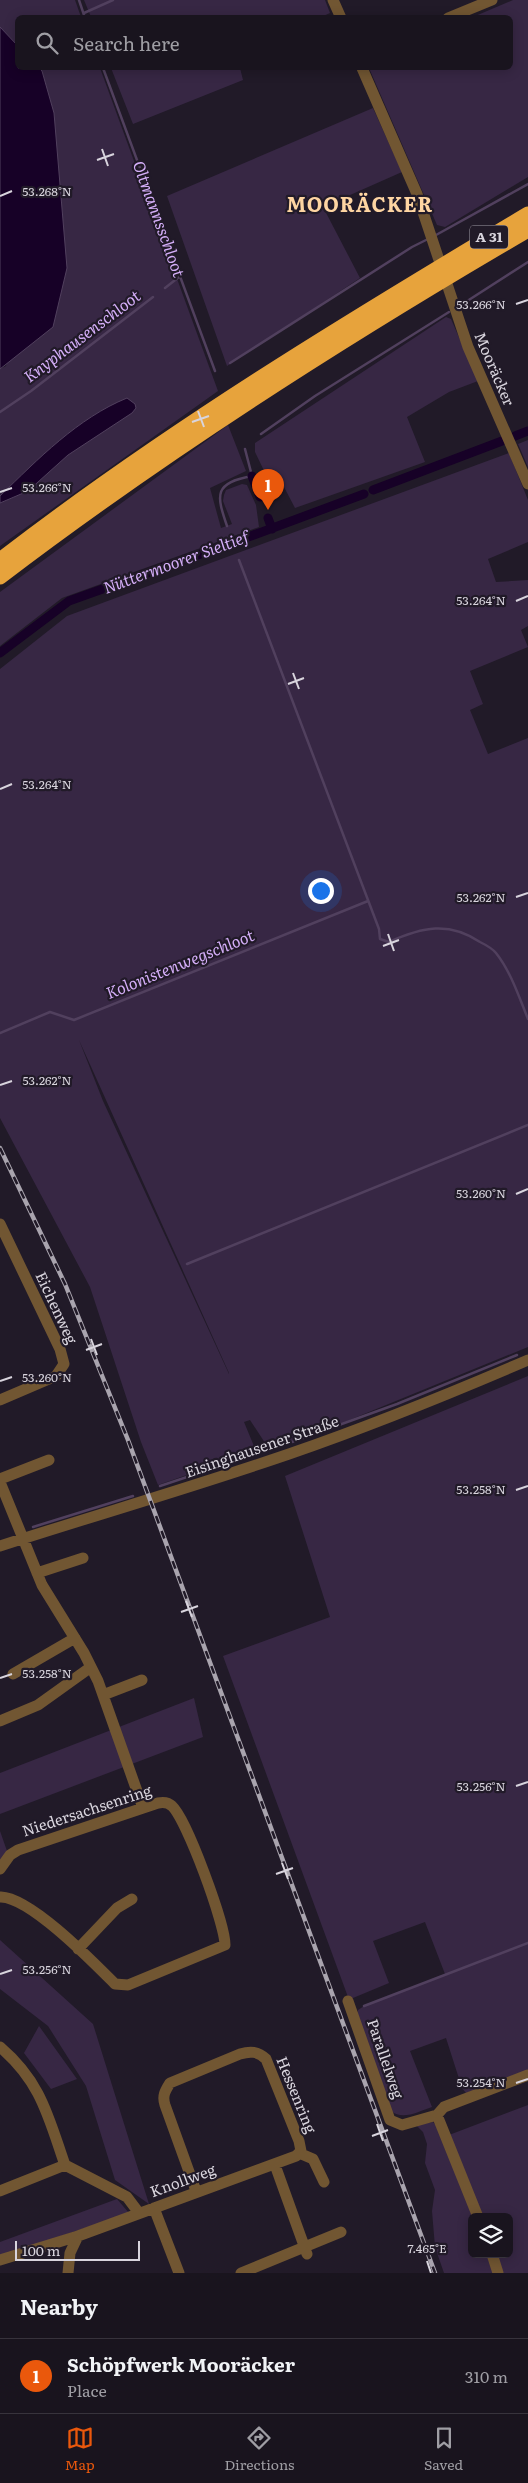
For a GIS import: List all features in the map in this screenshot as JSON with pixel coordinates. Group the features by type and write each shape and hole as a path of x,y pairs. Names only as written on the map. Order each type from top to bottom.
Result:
{"highway":[{"name":"A 31","path":"0,577 54,535 260,393 453,266 528,214"},
{"name":"A 31","path":"453,266 528,230"},
{"name":"A 31","path":"0,560 91,492 205,414 329,334 429,281"}],"street":[{"path":"333,0 339,15"},
{"path":"455,15 492,0"},
{"name":"Mooräcker","path":"363,70 417,194 468,347 528,484"},
{"name":"Eichenweg","path":"0,1224 60,1349 64,1364 60,1372 51,1379 0,1400"},
{"name":"Eisinghausener Straße","path":"0,1546 296,1452 400,1413 528,1360"},
{"path":"49,1460 0,1481 37,1573 54,1607 91,1666 144,1808"},
{"path":"37,1573 83,1558"},
{"path":"13,1674 74,1638"},
{"path":"0,1721 38,1706 91,1666"},
{"path":"103,1695 142,1680"},
{"name":"Niedersachsenring","path":"0,1869 10,1856 18,1850 166,1802 174,1808 180,1819 204,1873 225,1945 214,1952 124,1986 115,1984 78,1948 40,1916 15,1900 0,1897"},
{"path":"78,1948 117,1908 132,1899"},
{"name":"Parallelweg","path":"348,2001 390,2120 402,2126 437,2115 444,2107 528,2075"},
{"path":"0,2047 18,2064 38,2091 65,2166 127,2198 139,2213"},
{"name":"Hessenring","path":"196,2191 163,2097 170,2083 240,2054 250,2051 266,2058 299,2141 300,2152"},
{"path":"437,2115 476,2213"},
{"path":"300,2152 313,2159 324,2182"},
{"name":"Knollweg","path":"0,2260 78,2236 196,2191 275,2165 300,2152"},
{"path":"275,2165 306,2250"},
{"path":"0,2191 65,2166"},
{"path":"154,2208 179,2273"},
{"path":"241,2273 306,2250 341,2232"},
{"path":"68,2273 70,2253 78,2236"},
{"path":"493,2258 498,2273"}],"shaded area":[{"path":"0,0 75,0 80,15 15,15 15,43 0,27"},
{"path":"84,0 325,0 330,13 326,15 90,15"},
{"path":"513,0 528,0 528,177 445,227 437,225 370,70 513,70 513,15 478,15"},
{"path":"0,27 15,43 15,70 42,71 54,113 67,268 53,327 0,369"},
{"path":"101,70 218,391 0,546 0,503 28,491 68,455 90,440 128,398 110,406 76,428 44,454 0,496 0,369 6,366 58,171 54,113 42,71"},
{"path":"112,70 240,70 243,80 133,124"},
{"path":"373,108 402,172 323,207 360,278 227,366 167,196"},
{"path":"446,317 451,319 478,381 449,392 407,417 425,462 295,508 284,487 270,483 255,452 255,443"},
{"path":"127,398 135,404 136,408 132,413 68,455 28,491 0,503 0,496 59,441 109,406"},
{"path":"228,425 246,471 210,488 221,528 232,524 223,501 226,490 242,484 247,485 256,505 259,527 62,598 0,646 0,592"},
{"path":"528,440 528,467 518,444"},
{"path":"509,453 528,500 528,542 488,559 496,582 528,580 528,626 521,630 528,647 470,671 483,704 470,710 488,754 528,738 528,1347 347,1421 269,1449 250,1420 244,1422 256,1451 158,1485 141,1442 90,1287 0,1118 0,669 67,616","holes":["79,1040 229,1373 103,1101"]},
{"path":"528,1376 528,2071 466,2093 462,2088 446,2038 410,2051 432,2107 411,2114 401,2115 391,2111 357,2016 358,2010 364,2006 445,1974 425,1922 373,1941 389,1983 353,1998 348,1997 223,1656 330,1617 285,1476"},
{"path":"194,1698 203,1737 0,1814 0,1773"},
{"path":"0,1831 7,1851 0,1862"},
{"path":"0,1940 93,2024 149,2204 115,2180 86,2086 48,2026 0,1989"},
{"path":"39,2026 77,2079 51,2089 24,2053"},
{"path":"528,2105 528,2273 503,2273 498,2258 513,2258 513,2213 480,2213 449,2135"},
{"path":"433,2122 437,2126 472,2213 468,2213 468,2258 490,2258 495,2273 444,2273 435,2247 432,2211 435,2190 425,2163 427,2144 423,2132 416,2125"},
{"path":"117,2199 129,2213 0,2257 0,2242"}],"waterway":[{"name":"Oltmannsschloot","path":"79,0 84,15"},
{"path":"84,13 113,0"},
{"name":"Oltmannsschloot","path":"104,70 215,371"},
{"path":"436,235 528,184"},
{"path":"230,363 412,247 428,239"},
{"path":"461,305 528,262"},
{"name":"Knyphausenschloot","path":"165,288 179,277"},
{"name":"Knyphausenschloot","path":"0,412 31,391 153,297"},
{"path":"261,434 315,396 449,312"},
{"name":"Nüttermoorer Sieltief","path":"515,436 528,431"},
{"name":"Nüttermoorer Sieltief","path":"373,490 502,441"},
{"name":"Kolonistenwegschloot","path":"227,526 221,506 221,492 224,486 231,482 252,476 245,449"},
{"name":"Oltmannsschloot","path":"252,476 260,497"},
{"name":"Nüttermoorer Sieltief","path":"0,653 69,601 364,494"},
{"name":"Oltmannsschloot","path":"268,518 272,529"},
{"name":"Kolonistenwegschloot","path":"239,560 379,929 380,939 389,942 413,933 435,928 469,935 491,948 501,960 528,1019"},
{"name":"Kolonistenwegschloot","path":"0,1033 50,1012 74,1020 368,901"},
{"path":"187,1264 528,1125"},
{"path":"267,1451 397,1404 517,1355"},
{"path":"160,1486 256,1454"},
{"path":"33,1527 133,1496"},
{"path":"364,2006 528,1943"}],"railway":[{"path":"0,1148 65,1284 128,1440 435,2273"}],"place":[{"name":"Schöpfwerk Mooräcker","path":"268,510"}],"district":[{"name":"MOORÄCKER","path":"360,205"}]}
